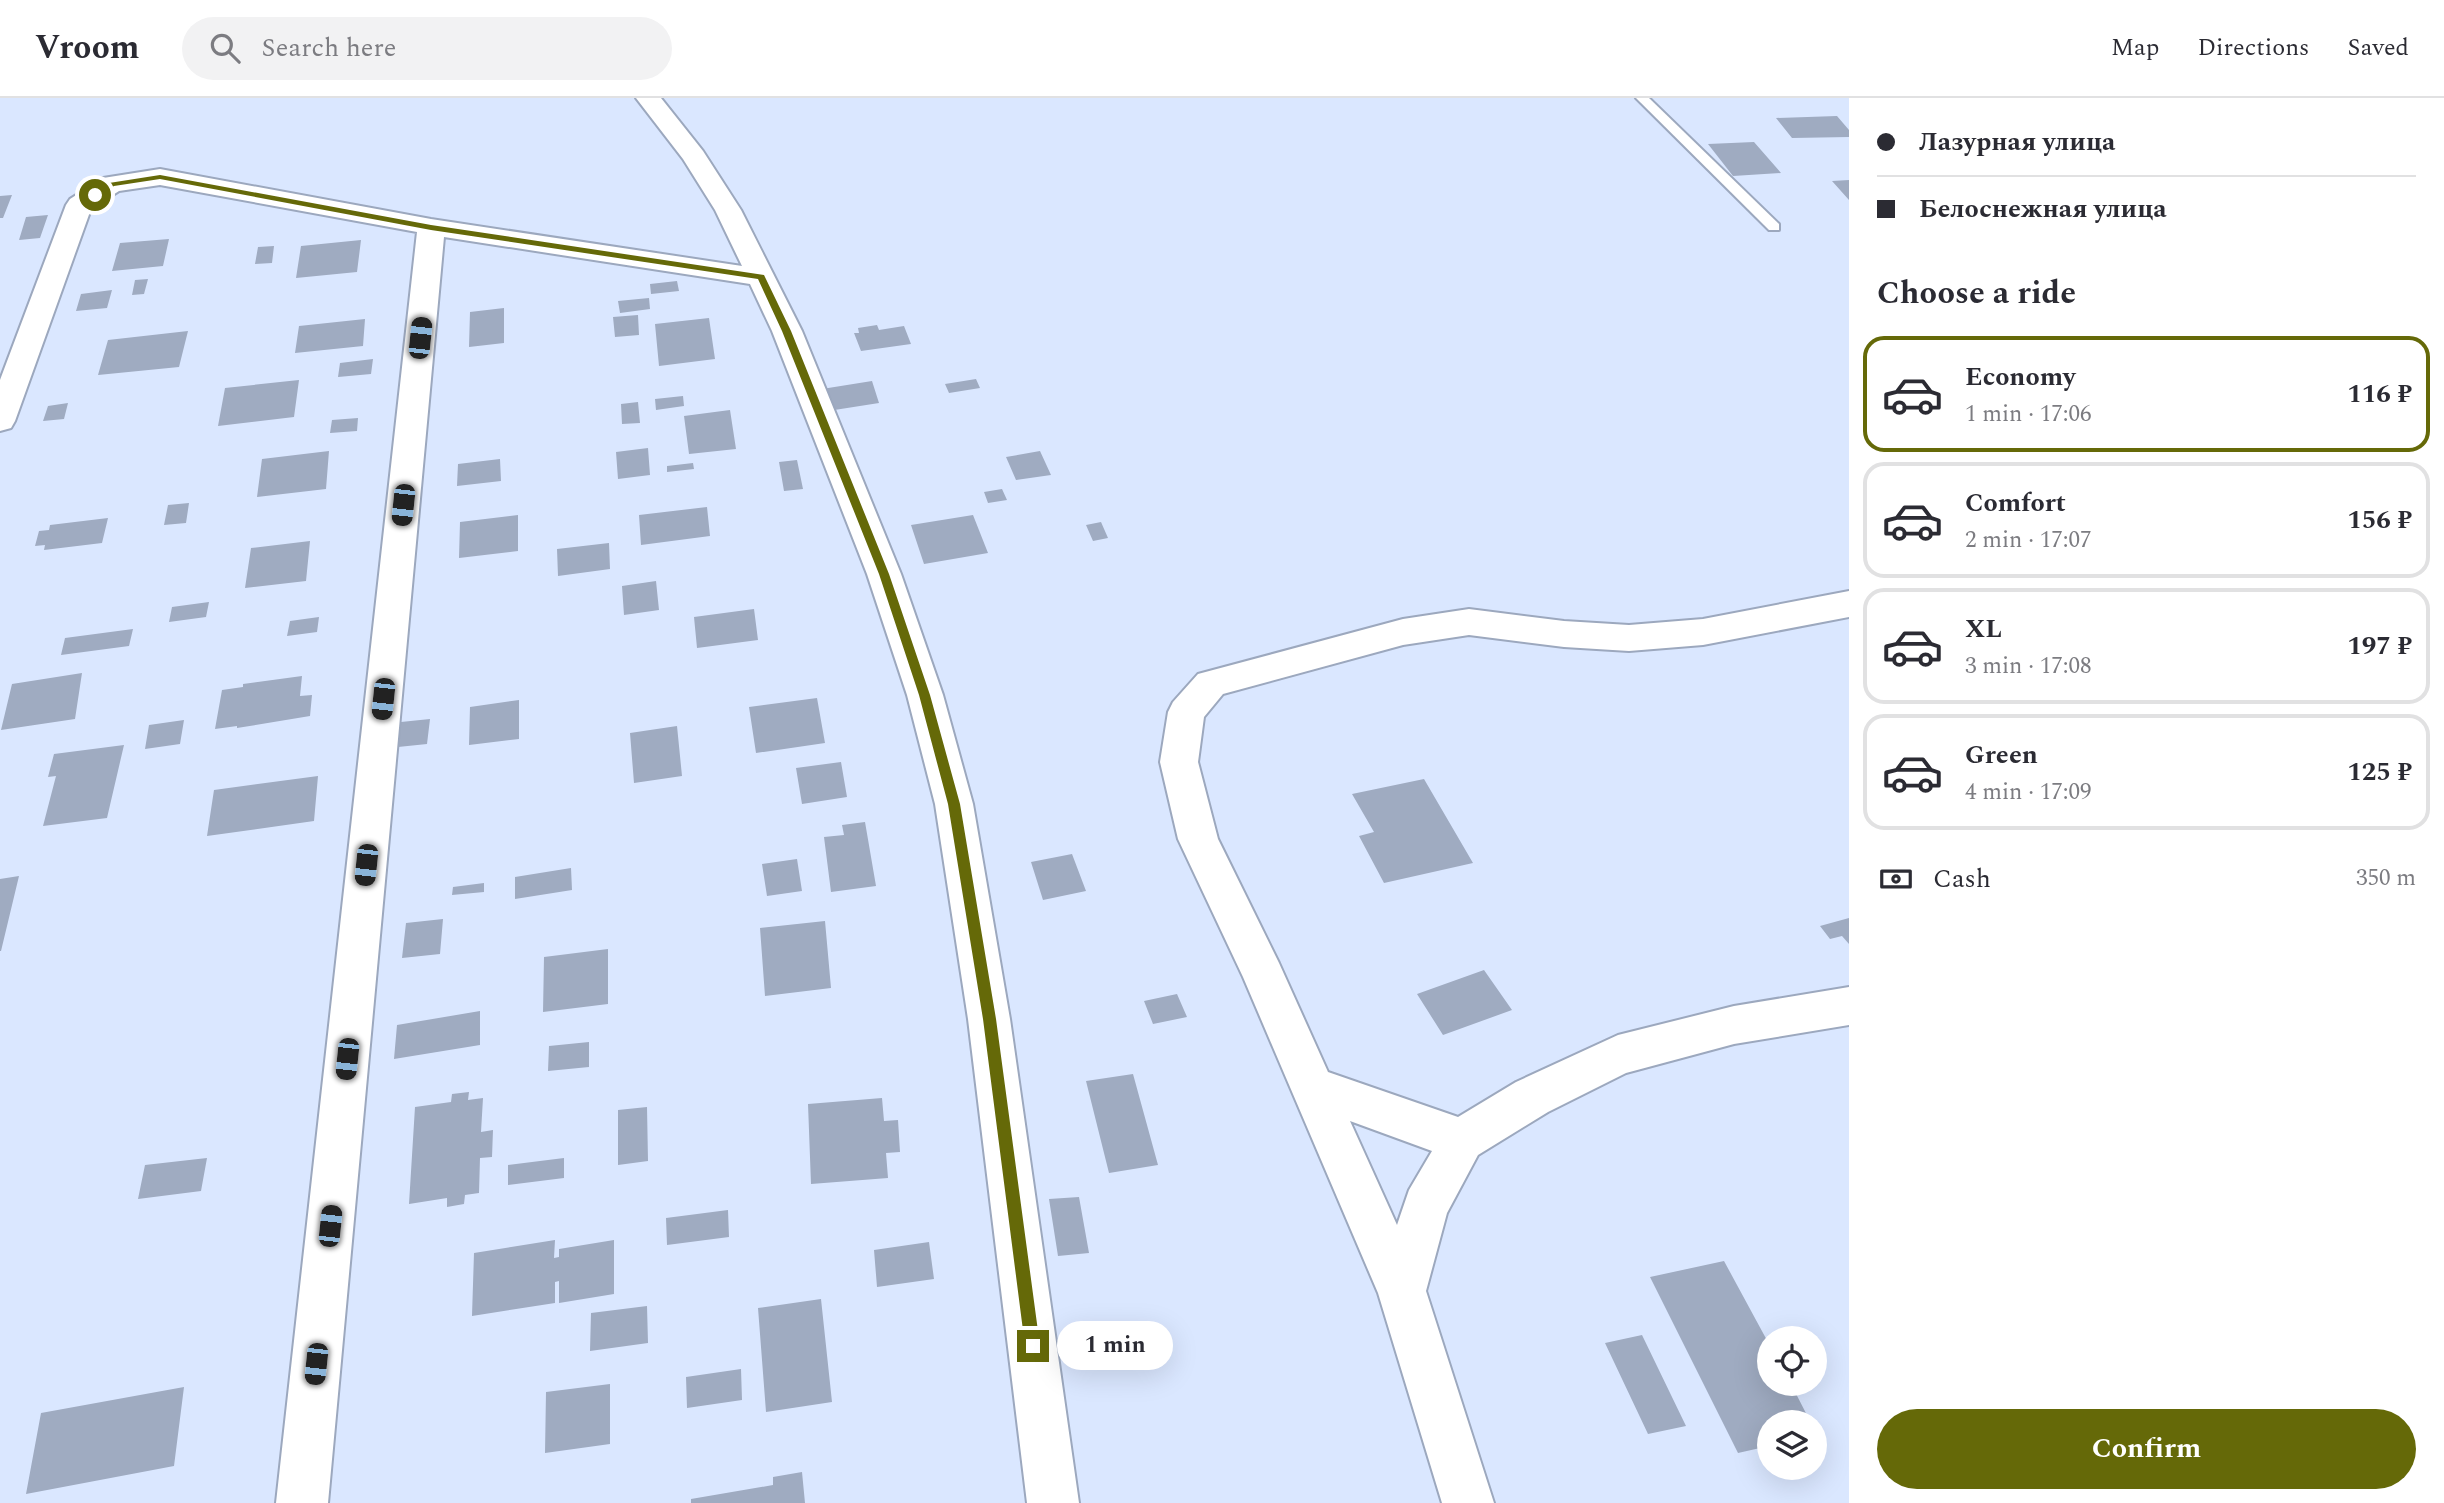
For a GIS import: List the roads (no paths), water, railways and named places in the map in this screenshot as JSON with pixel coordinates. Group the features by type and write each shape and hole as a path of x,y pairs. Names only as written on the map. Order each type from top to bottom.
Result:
{"street":[{"path":"648,98 694,156 729,210 761,277 786,331 884,574 925,695 954,804 989,1019 1053,1503"},
{"path":"0,421 79,205 112,184 160,177 431,227 761,277"},
{"path":"302,1503 431,227"},
{"path":"1468,1503 1402,1291 1264,976 1198,839 1179,762 1186,712 1210,684 1403,632 1469,622 1564,634 1629,638 1703,632 1849,604"},
{"path":"1402,1291 1426,1206 1462,1140 1532,1097 1618,1055 1734,1025 1849,1006"},
{"path":"1312,1087 1462,1140"}],"lane":[{"path":"1642,98 1774,227"}]}
